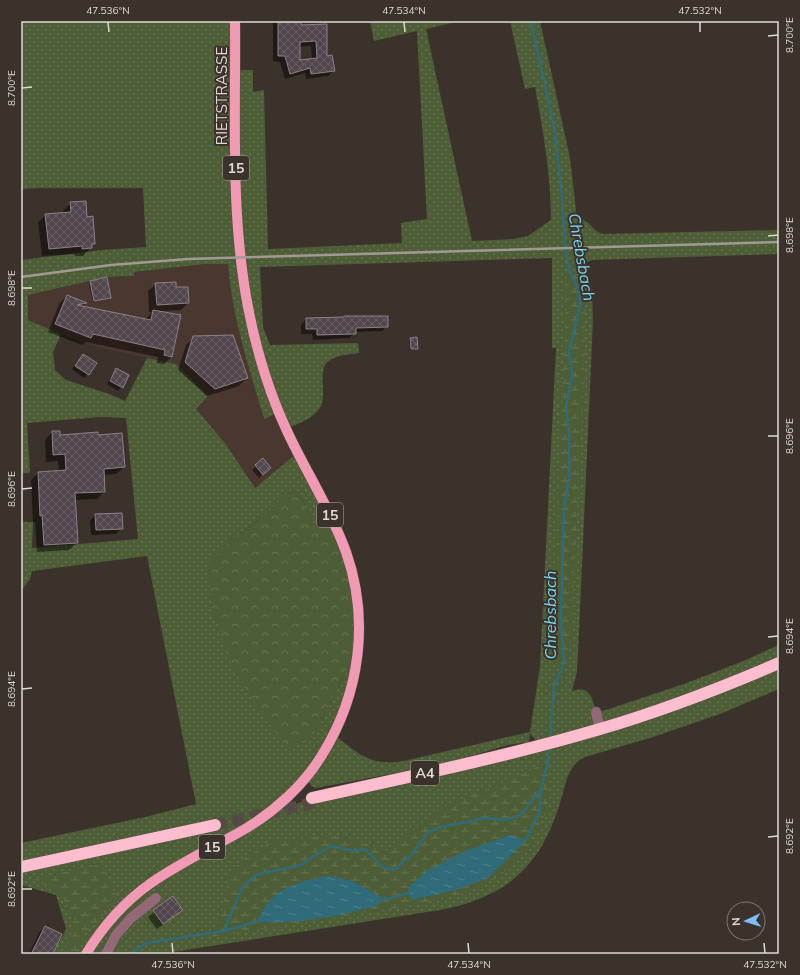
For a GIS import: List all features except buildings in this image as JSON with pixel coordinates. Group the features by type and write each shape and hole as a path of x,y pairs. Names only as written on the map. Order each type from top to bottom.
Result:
{"highway":[{"name":"A4","path":"561,742 707,693 779,663"},
{"name":"A4","path":"312,801 456,766 539,748 672,711 716,695 779,668"},
{"path":"21,862 214,822 21,867"}],"main road":[{"name":"RIETSTRASSE","path":"86,954 98,935 113,916 130,899 144,888 169,871 246,828 290,795 321,757 337,728 351,692 356,666 359,639 358,607 353,574 341,539 286,429 268,383 256,344 248,308 241,266 237,207 236,21"}],"lane":[{"path":"596,712 600,729"},
{"path":"106,954 116,935 131,918 156,898"}],"shaded area":[{"path":"205,264 228,264 230,285 239,331 263,419 279,412 297,453 255,488 225,443 196,409 208,396 176,364 92,346 28,320 28,295 107,277 134,276 134,272"}],"green space":[{"path":"21,21 235,21 236,70 253,70 253,92 264,90 268,249 402,243 401,223 427,219 417,31 374,41 370,21 460,21 426,29 472,241 514,239 528,236 551,220 550,186 544,137 535,87 525,89 510,21 540,21 570,158 577,219 585,220 603,234 779,230 779,254 592,260 579,265 589,280 592,291 593,320 577,672 572,691 586,691 591,697 596,712 606,710 684,684 741,662 779,645 779,689 720,714 650,738 585,757 579,761 570,771 552,826 531,862 502,888 484,897 440,910 160,954 53,954 66,929 56,895 21,885 21,843 145,817 196,804 147,556 32,571 30,579 21,591 21,519 24,522 33,522 32,548 138,539 126,418 100,417 27,423 30,473 21,473 21,260 102,250 146,247 143,188 21,189","holes":["552,258 552,348 556,348 540,666 530,732 404,761 382,762 366,757 334,735 359,646 311,740 254,701 236,673 215,622 211,596 223,546 267,514 288,492 299,493 314,524 327,511 297,453 255,488 225,443 196,409 208,396 176,364 147,358 125,401 109,394 66,380 55,370 53,352 61,334 28,320 28,295 107,277 134,276 134,272 205,264 228,264 237,323 264,419 279,412 286,429 304,421 317,412 322,402 323,371 325,366 328,362 337,357 359,353 358,343 270,345 263,327 260,267","530,733 539,745 312,798 264,816 306,777 311,786 316,788 418,769 447,763 508,745 529,742"]},
{"path":"569,269 580,279 585,311 584,377 570,650 561,685 555,697 548,692 558,665 555,630 557,582 556,536 566,311 565,282"},
{"path":"288,492 299,493 314,524 327,511 347,554 359,646 311,740 287,748 245,688 227,656 220,639 213,614 208,564 223,546 267,514"},
{"path":"548,762 548,808 526,852 499,877 461,894 401,907 211,937 223,908 229,873 247,856 273,841 341,835 388,851 440,808"},
{"path":"101,864 118,900 84,935 75,954 63,954 76,923 60,892 34,879"}],"water":[{"path":"510,835 526,840 488,878 456,890 411,900 408,888 426,871 465,851"},
{"path":"330,876 352,881 381,897 382,900 377,906 336,916 293,922 256,922 268,903 288,887 305,881"}],"waterway":[{"name":"Chrebsbach","path":"531,21 554,127 561,187 566,254 569,269 579,292 580,305 569,353 572,375 566,407 569,430 569,479 564,510 562,575 561,622 564,663 554,687 550,740"},
{"name":"Chrebsbach","path":"130,954 146,943 224,931 242,888 256,875 301,865 331,846 354,851 365,849 382,867 394,870 412,854 428,832 441,827 485,818 504,820 521,815 541,789 548,762 549,747"},
{"path":"526,840 539,813 541,789"},
{"path":"382,900 409,893"},
{"path":"224,931 256,922"}],"tunnel":[{"path":"215,825 313,803"}],"railway":[{"path":"21,277 111,265 188,259 779,242"}]}
